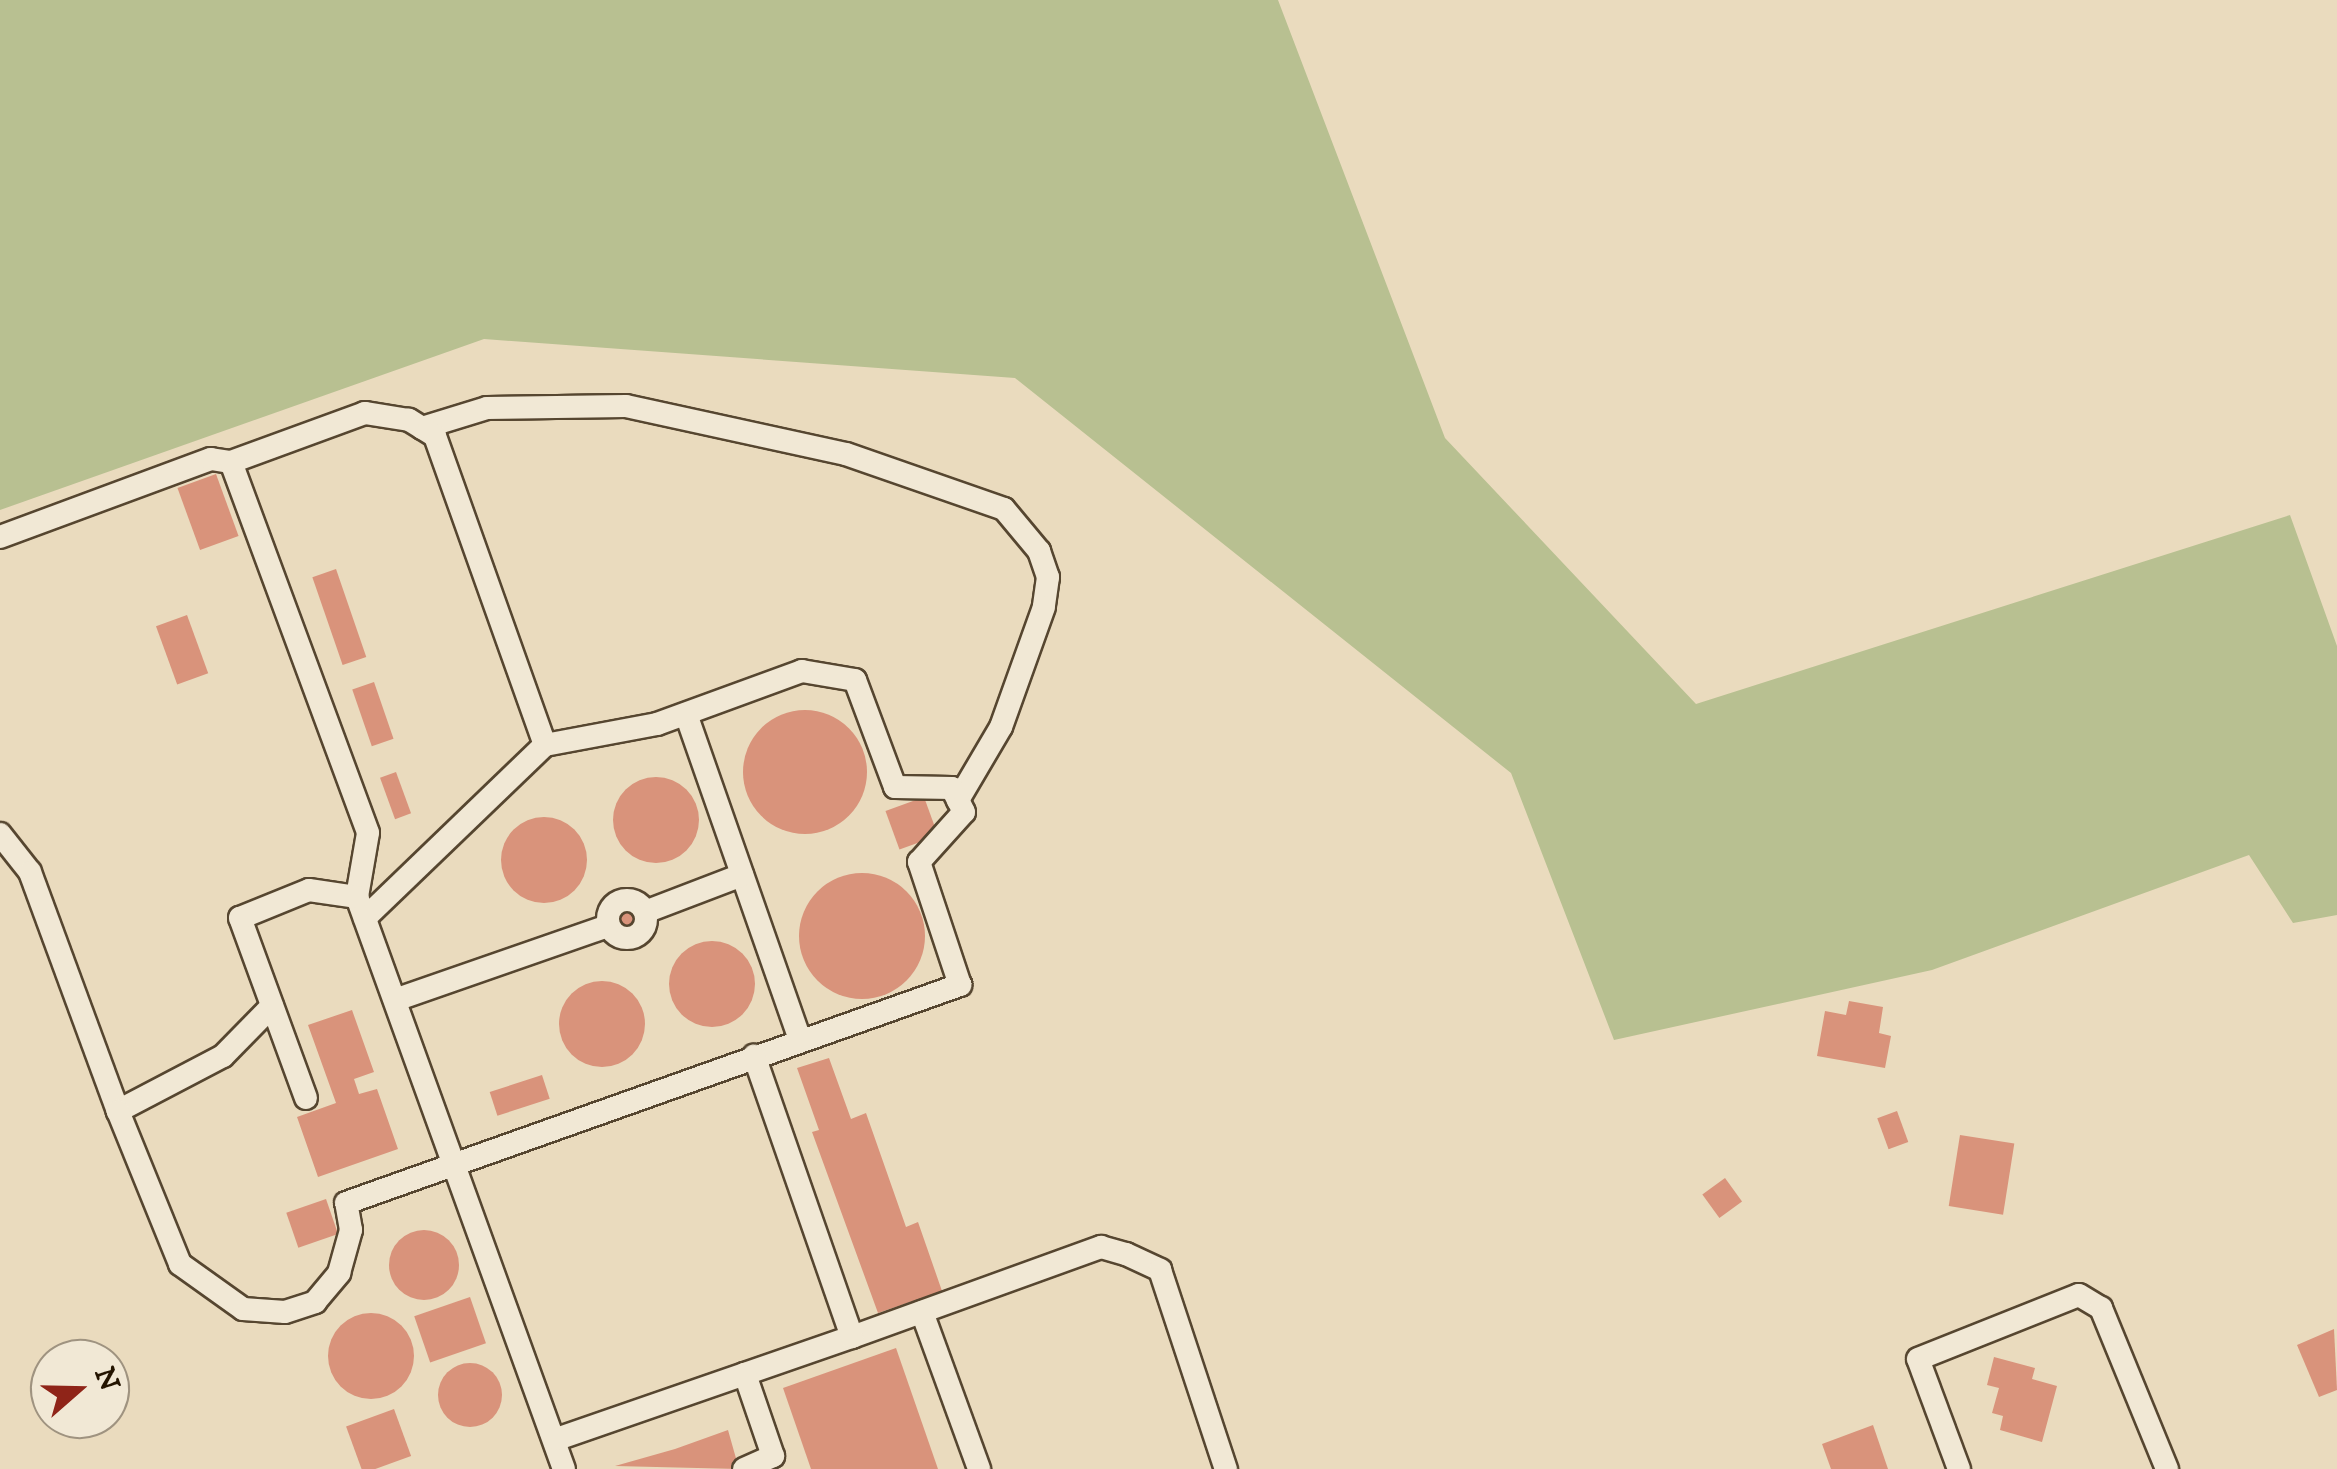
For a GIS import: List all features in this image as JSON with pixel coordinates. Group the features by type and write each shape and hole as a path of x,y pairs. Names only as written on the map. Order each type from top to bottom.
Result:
{"lane":[{"path":"422,428 488,408 626,406 846,454 1004,509 1039,550 1048,576 1044,607 1002,727 958,800"},
{"path":"0,537 210,459 232,462 366,413 422,428 435,436 545,745"},
{"path":"232,462 368,833 361,907 557,1438 564,1469"},
{"path":"0,834 30,872 118,1111 180,1264 242,1309 285,1312 315,1302 338,1273 351,1230 346,1203 960,985 919,862 964,812 952,788 895,786 855,680 802,671 686,714 545,745 361,907"},
{"path":"686,714 800,1039"},
{"path":"396,1000 608,926 609,911 620,901 634,901 645,912 742,875"},
{"path":"306,1098 240,918 309,890 361,907"},
{"path":"118,1111 224,1056 272,1006"},
{"path":"754,1056 852,1337"},
{"path":"557,1438 1101,1246 1160,1270 1226,1469"},
{"path":"1958,1469 1918,1358 2079,1295 2102,1308 2167,1469"},
{"path":"922,1312 979,1469"},
{"path":"744,1469 773,1456 745,1374"}],"green space":[{"path":"0,0 1278,0 1445,438 1696,704 2290,515 2337,646 2337,915 2293,923 2249,855 1932,970 1614,1040 1511,773 1015,378 484,339 0,510"}],"building":[{"path":"216,474 239,536 200,550 177,488"},
{"path":"336,569 366,657 343,665 312,577"},
{"path":"187,615 208,673 177,685 156,626"},
{"path":"374,682 394,739 372,746 352,689"},
{"path":"805,710 829,714 849,728 863,748 867,772 863,796 849,816 829,830 805,834 781,830 761,816 747,796 743,772 747,748 761,728 781,714"},
{"path":"396,772 411,813 395,819 380,778"},
{"path":"656,777 680,784 692,796 699,820 692,844 680,856 656,863 632,856 620,844 613,820 620,796 632,784"},
{"path":"924,797 938,836 899,850 885,811"},
{"path":"544,817 561,820 580,836 587,860 584,877 568,896 544,903 527,900 508,884 501,860 504,843 520,824"},
{"path":"862,873 886,878 907,891 920,912 925,936 920,960 907,981 886,994 862,999 838,994 817,981 804,960 799,936 804,912 817,891 838,878"},
{"path":"634,905 641,921 622,929 615,914"},
{"path":"712,941 729,944 748,960 755,984 752,1001 736,1020 712,1027 695,1024 676,1008 669,984 672,967 688,948"},
{"path":"602,981 619,984 633,993 642,1007 642,1041 633,1055 619,1064 602,1067 585,1064 571,1055 562,1041 559,1024 562,1007 571,993 585,984"},
{"path":"1849,1001 1883,1007 1879,1033 1891,1036 1885,1068 1817,1056 1825,1011 1846,1015"},
{"path":"352,1010 374,1072 354,1079 359,1094 377,1089 398,1149 318,1177 297,1117 336,1103 308,1025"},
{"path":"829,1058 851,1119 866,1113 906,1227 918,1222 942,1291 878,1313 812,1132 819,1130 797,1068"},
{"path":"542,1075 550,1099 497,1116 490,1092"},
{"path":"1897,1111 1908,1142 1889,1149 1877,1118"},
{"path":"1960,1135 2014,1144 2003,1215 1949,1206"},
{"path":"1725,1178 1742,1201 1719,1218 1702,1194"},
{"path":"326,1199 338,1234 298,1248 286,1213"},
{"path":"424,1230 448,1241 459,1265 448,1289 424,1300 400,1289 389,1265 400,1241"},
{"path":"470,1297 486,1343 430,1363 414,1316"},
{"path":"363,1313 379,1313 402,1325 411,1339 411,1373 402,1387 379,1399 363,1399 347,1392 335,1380 328,1364 328,1348 335,1332 347,1320"},
{"path":"2334,1329 2337,1390 2319,1397 2297,1345"},
{"path":"896,1348 938,1469 811,1469 783,1388"},
{"path":"1994,1357 2035,1368 2032,1379 2057,1386 2042,1442 2000,1430 2003,1416 1992,1413 1999,1388 1987,1385"},
{"path":"470,1363 493,1372 502,1395 493,1418 470,1427 447,1418 438,1395 447,1372"},
{"path":"394,1409 411,1456 375,1469 362,1469 346,1426"},
{"path":"1873,1425 1888,1469 1831,1469 1822,1444"},
{"path":"728,1430 739,1469 615,1466 675,1449"}]}
